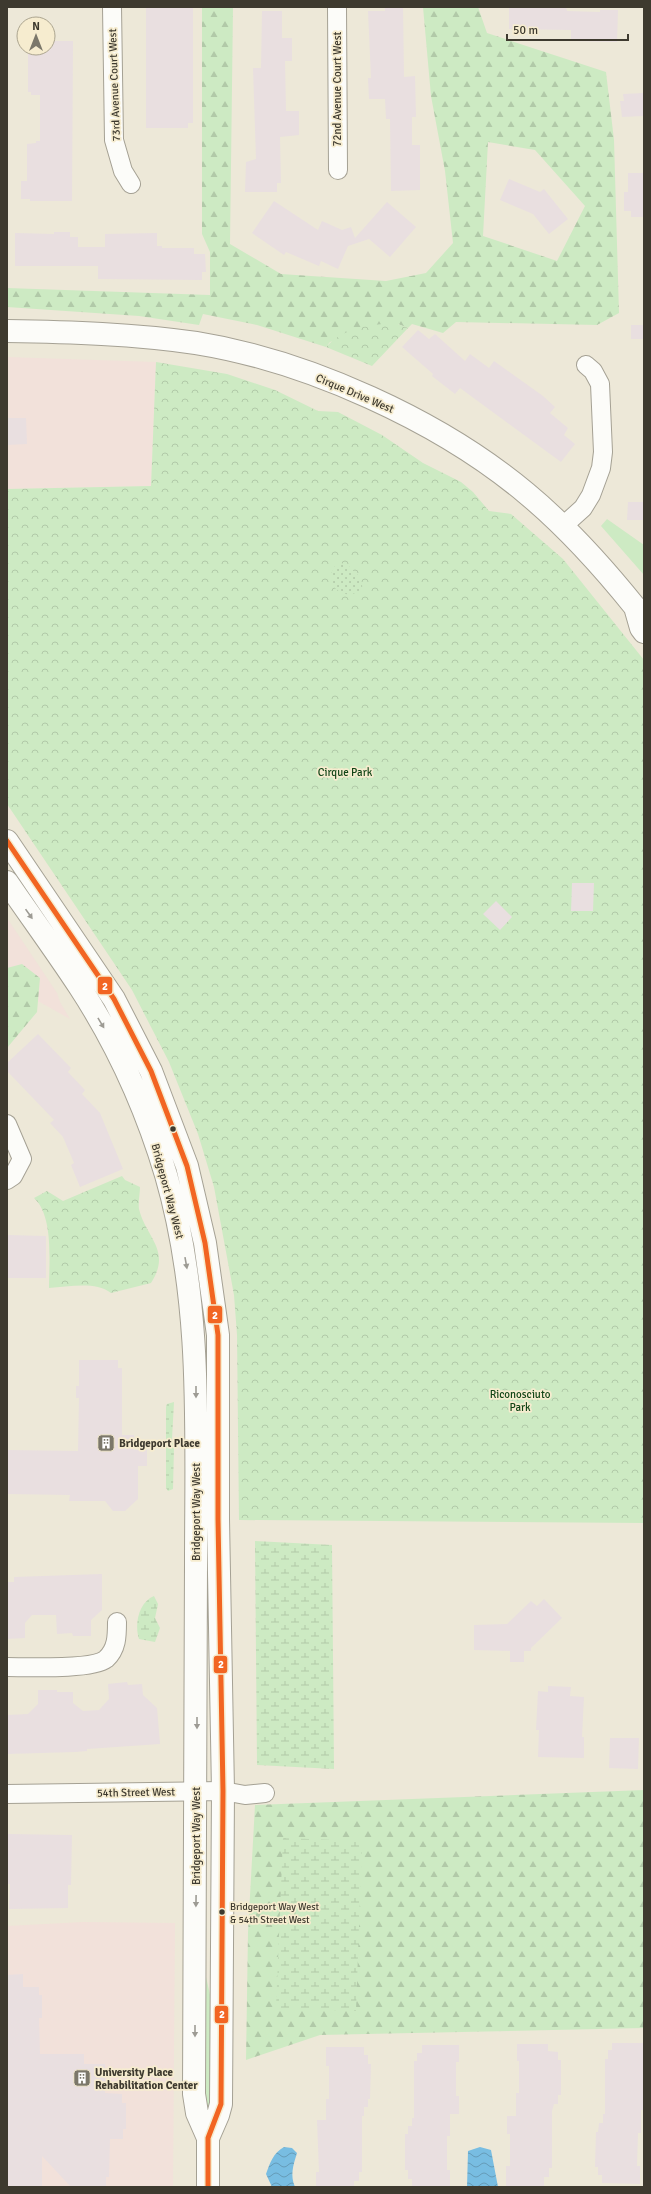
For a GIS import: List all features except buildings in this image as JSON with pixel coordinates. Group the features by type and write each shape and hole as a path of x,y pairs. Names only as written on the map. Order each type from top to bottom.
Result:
{"main road":[{"name":"Cirque Drive West","path":"7,330 111,334 198,344 256,357 316,376 390,408 465,449 526,493 563,526 589,552 640,609 641,628 644,632"},
{"name":"Bridgeport Way West","path":"7,841 114,999 159,1090 179,1142 194,1192 207,1259 218,1335 218,1511 222,1791 221,2104 208,2138 208,2187"},
{"name":"Bridgeport Way West","path":"7,882 80,988 109,1037 133,1084 165,1173 178,1221 187,1267 196,1357 194,2094 197,2113 208,2138"}],"street":[{"name":"73rd Avenue Court West","path":"112,7 114,136 120,164 131,184"},
{"name":"72nd Avenue Court West","path":"337,7 338,170"},
{"path":"563,526 583,508 591,495 601,468 603,445 600,384 593,371 586,365"},
{"path":"7,1124 22,1159 13,1176 7,1180"},
{"path":"7,1667 77,1666 98,1663 108,1656 115,1647 117,1622"},
{"name":"54th Street West","path":"7,1794 222,1791 245,1795 265,1793"}],"shaded area":[{"path":"7,357 156,362 151,486 7,489"},
{"path":"7,918 57,993 60,1002 70,1019 36,1000 7,991"},
{"path":"83,1922 175,1923 173,2187 7,2187 7,1926"}],"green space":[{"path":"202,7 233,7 230,244 281,274 386,281 426,273 453,243 445,171 431,96 423,7 478,7 487,33 606,72 614,140 619,313 597,325 456,322 443,333 412,324 408,328 398,324 330,342 326,347 257,325 203,314 199,325 139,316 7,307 7,288 210,295 210,252 202,234","holes":["488,142 535,150 585,206 557,261 483,236"]},
{"path":"382,324 398,324 408,328 372,366 326,347 338,337 351,330"},
{"name":"Cirque Park","path":"156,362 227,374 275,390 318,411 338,412 382,435 423,463 461,482 473,492 489,511 511,514 563,559 644,660 644,1523 239,1520 237,1335 234,1295 214,1187 198,1134 169,1062 132,990 7,804 7,489 151,486"},
{"path":"607,519 644,545 644,575 601,526"},
{"path":"339,563 347,565 355,571 361,580 362,588 356,593 345,594 335,588 331,574 333,568"},
{"path":"22,964 40,978 37,1012 7,1048 7,968"},
{"path":"122,1176 125,1180 140,1187 139,1209 142,1219 156,1244 159,1262 157,1272 151,1283 111,1293 105,1289 90,1286 49,1288 50,1253 48,1228 45,1216 34,1198 47,1191 63,1201"},
{"path":"174,1402 172,1439 174,1447 173,1489 168,1491 166,1488 166,1407 167,1404"},
{"path":"255,1541 332,1545 334,1769 257,1765"},
{"path":"154,1596 158,1604 155,1618 160,1628 155,1642 139,1639 137,1627 141,1608"},
{"path":"644,1790 644,2028 320,2035 246,2060 248,1932 255,1805"},
{"path":"283,1838 362,1841 356,2011 276,2008"},
{"path":"204,1968 211,1999 212,2104 207,2107 205,2106"}],"water":[{"path":"284,2147 292,2148 297,2153 292,2174 295,2187 272,2187 266,2174 275,2155"},
{"path":"480,2147 491,2150 498,2187 467,2187 468,2151"}],"transit line":[{"name":"2","path":"7,841 114,999 151,1071 187,1166 205,1243 218,1335 218,1519 223,1791 221,2104 208,2138 208,2187"}],"place":[{"name":"Bridgeport Place","path":"106,1443"},
{"name":"Bridgeport Way West & 54th Street West","path":"222,1912"},
{"name":"University Place Rehabilitation Center","path":"82,2078"}],"park label":[{"name":"Riconosciuto Park","path":"520,1400"}]}
